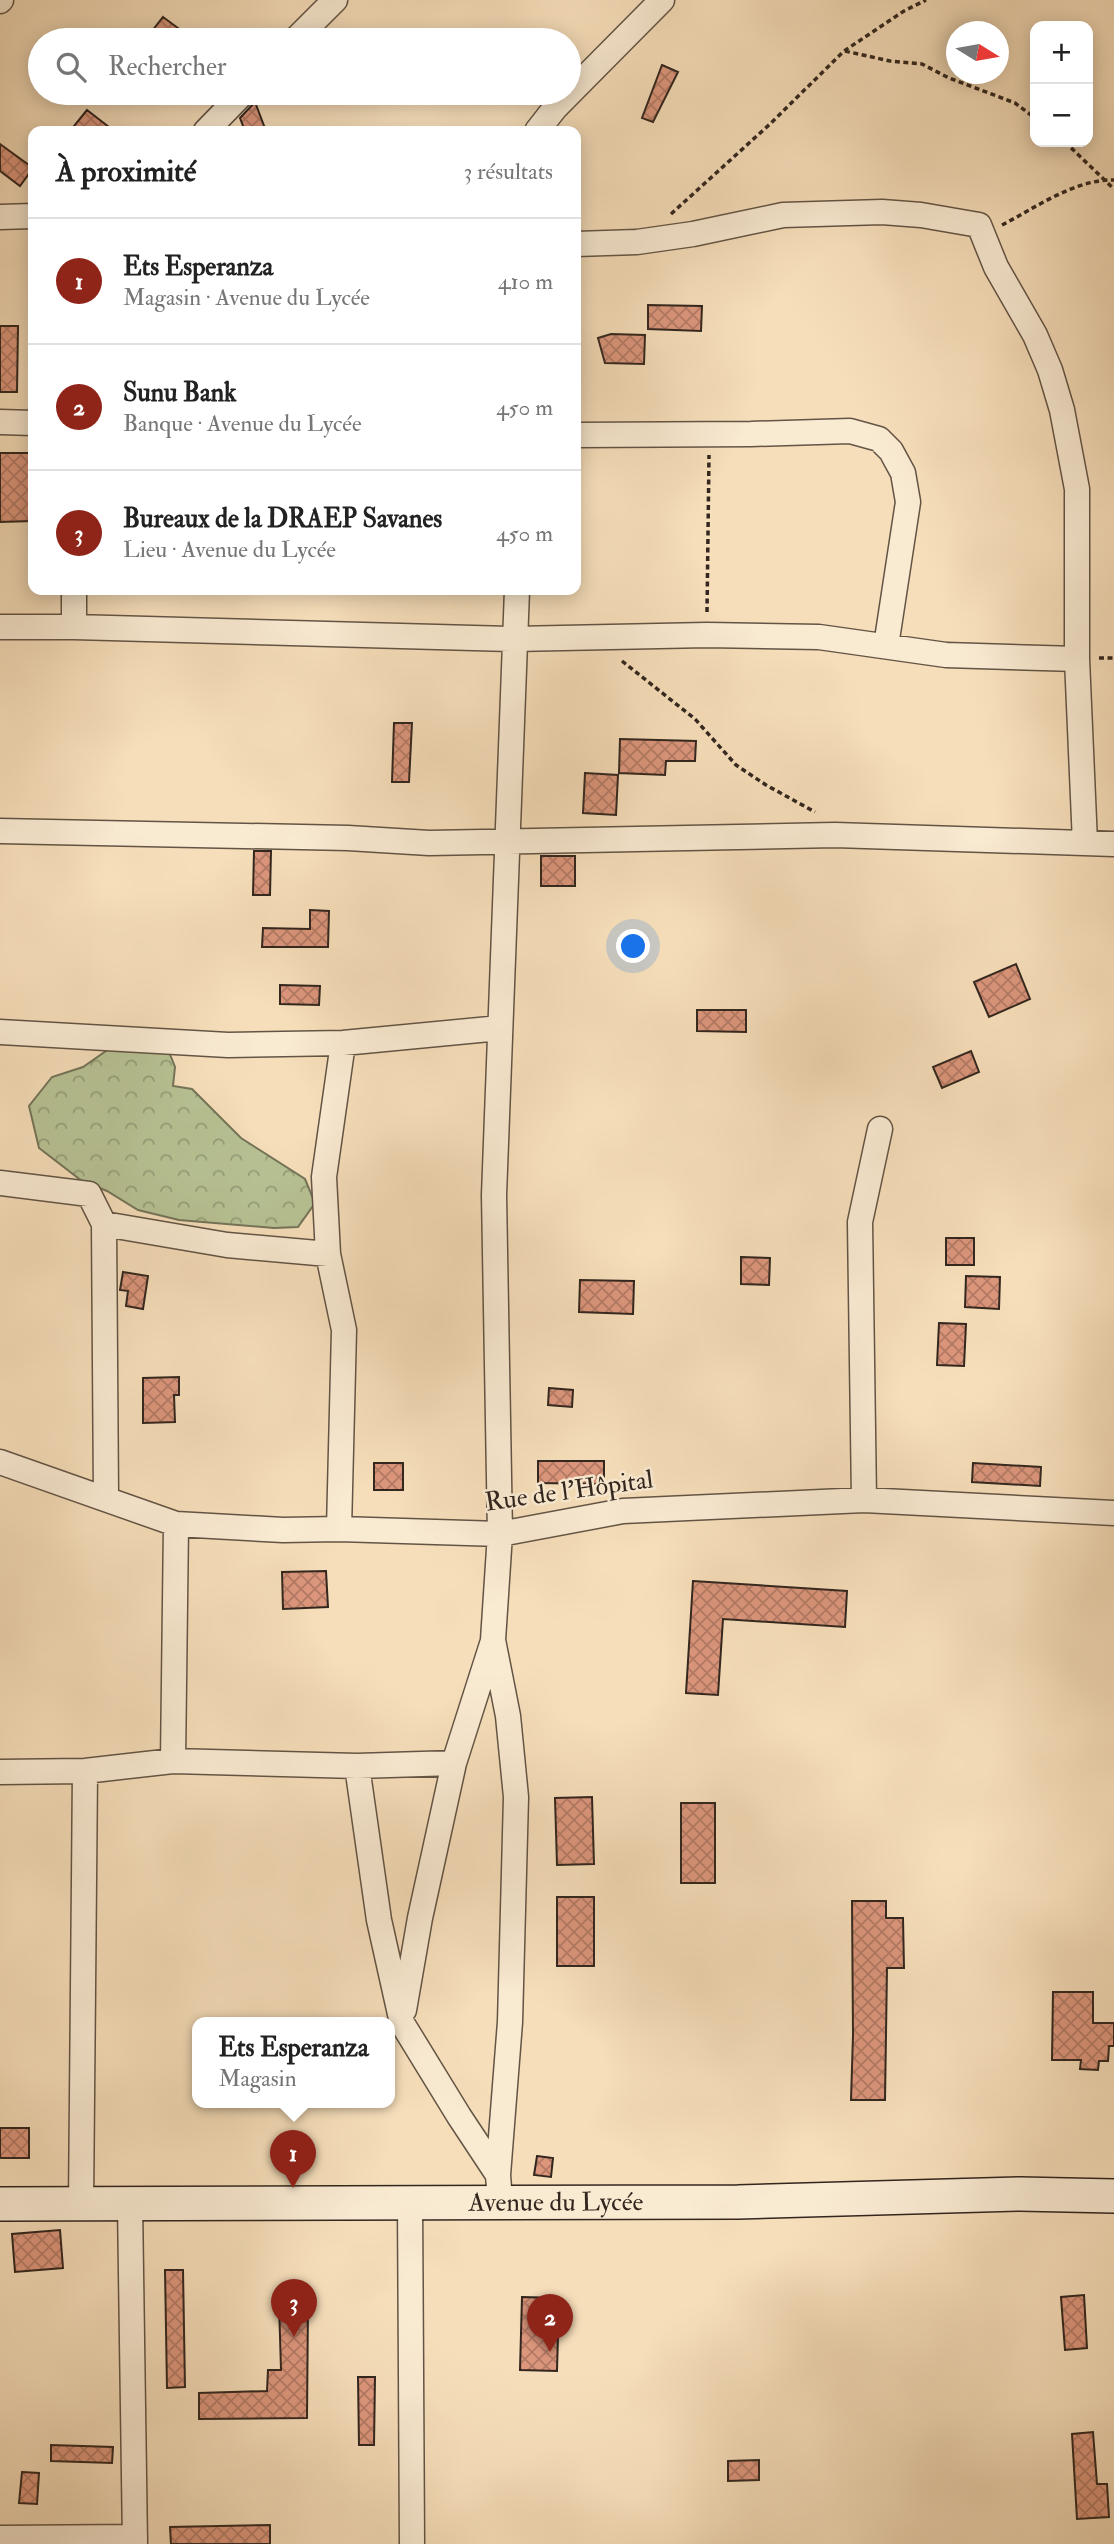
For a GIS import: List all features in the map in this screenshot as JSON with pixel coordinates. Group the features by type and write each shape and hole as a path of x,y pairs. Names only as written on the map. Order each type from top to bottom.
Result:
{"main road":[{"name":"Avenue du Lycée","path":"0,2204 410,2202 499,2188 738,2202 1020,2194 1114,2196"}],"street":[{"path":"307,28 335,0"},
{"path":"581,82 662,0"},
{"path":"210,126 231,105"},
{"path":"542,126 560,105"},
{"path":"581,244 637,242 693,234 783,215 882,212 921,215 979,225 1008,292 1035,335 1051,370 1062,410 1077,489 1077,659 1085,843"},
{"path":"0,217 28,216"},
{"path":"0,422 28,423"},
{"path":"581,435 850,431 879,439 891,452 903,473 908,502 886,646"},
{"path":"74,595 74,626"},
{"path":"402,2023 420,1918 454,1763 493,1640 500,1534 494,1195 517,595"},
{"path":"0,627 74,626 514,639 707,635 819,637 920,653 1077,659"},
{"path":"0,831 507,843 835,835 1114,844"},
{"path":"0,1032 228,1045 343,1043 500,1028"},
{"path":"339,1529 344,1330 328,1254 324,1177 343,1043"},
{"path":"864,1500 860,1222 880,1129"},
{"path":"0,1183 89,1194 104,1224 106,1497"},
{"path":"104,1224 227,1244 328,1254"},
{"name":"Rue de l'Hôpital","path":"0,1462 106,1497 176,1524 283,1531 339,1529 500,1534 623,1511 864,1500 1114,1513"},
{"path":"173,1761 176,1524"},
{"path":"493,1640 508,1716 516,1797 510,2022 499,2188"},
{"path":"0,1772 85,1771 173,1761 357,1766 454,1763"},
{"path":"357,1766 379,1920 402,2023 499,2188"},
{"path":"80,2205 85,1771"},
{"path":"410,2202 412,2544"},
{"path":"0,2538 135,2541 130,2204"}],"path":[{"path":"667,217 770,124 844,51 904,10 926,0"},
{"path":"844,51 890,61 922,64 949,78 1015,103 1030,114"},
{"path":"1070,147 1114,189"},
{"path":"979,225 1001,225 1066,192 1104,180 1114,180"},
{"path":"707,635 709,435"},
{"path":"593,637 695,719 736,765 766,785 813,810 835,835"}],"green space":[{"path":"116,1044 169,1052 175,1067 173,1086 192,1089 241,1138 305,1179 315,1203 298,1227 274,1228 179,1220 138,1210 107,1191 82,1181 39,1148 29,1106 52,1077 83,1067"}],"building":[{"path":"163,17 178,28 154,28"},
{"path":"662,65 678,72 653,122 642,118"},
{"path":"252,105 256,105 264,126 243,126 240,118"},
{"path":"87,110 108,126 74,126"},
{"path":"0,144 28,164 28,175 20,186 0,171"},
{"path":"648,305 702,306 701,331 648,329"},
{"path":"0,326 18,326 17,392 0,392"},
{"path":"611,334 645,335 644,364 605,363 598,338"},
{"path":"0,453 28,453 28,521 0,522"},
{"path":"394,723 412,723 409,782 392,782"},
{"path":"620,739 696,741 695,761 666,761 665,775 619,773"},
{"path":"585,773 618,775 616,815 583,813"},
{"path":"254,851 271,851 270,895 253,895"},
{"path":"541,856 575,856 575,886 541,886"},
{"path":"310,910 329,911 328,947 262,947 263,928 310,929"},
{"path":"1016,964 1030,999 989,1017 974,982"},
{"path":"280,985 320,986 319,1005 280,1004"},
{"path":"697,1010 746,1010 746,1032 697,1031"},
{"path":"971,1051 979,1072 942,1088 933,1067"},
{"path":"946,1238 974,1238 974,1265 946,1265"},
{"path":"741,1257 770,1258 769,1285 741,1284"},
{"path":"123,1272 148,1276 143,1309 126,1306 128,1291 120,1290"},
{"path":"966,1276 1000,1277 999,1309 965,1307"},
{"path":"580,1280 634,1281 633,1314 579,1312"},
{"path":"939,1323 966,1324 964,1366 937,1365"},
{"path":"179,1377 179,1395 174,1395 175,1422 143,1423 143,1378"},
{"path":"549,1388 573,1390 572,1407 548,1405"},
{"path":"538,1461 604,1461 604,1484 538,1483"},
{"path":"374,1463 403,1463 403,1490 374,1490"},
{"path":"973,1463 1041,1467 1040,1486 972,1482"},
{"path":"326,1571 328,1607 283,1609 282,1572"},
{"path":"693,1581 847,1591 845,1627 723,1619 718,1695 686,1693"},
{"path":"592,1797 594,1864 557,1865 555,1798"},
{"path":"681,1803 715,1803 715,1883 681,1883"},
{"path":"557,1897 594,1897 594,1966 557,1966"},
{"path":"852,1901 886,1901 886,1918 903,1918 904,1968 887,1968 885,2100 851,2100"},
{"path":"1053,1992 1093,1992 1093,2023 1114,2023 1114,2046 1109,2046 1108,2061 1099,2061 1098,2070 1080,2069 1081,2060 1052,2060"},
{"path":"0,2128 29,2128 29,2158 0,2158"},
{"path":"537,2156 553,2158 551,2177 534,2175"},
{"path":"60,2230 63,2268 15,2272 12,2234"},
{"path":"165,2270 183,2270 185,2387 167,2388"},
{"path":"1084,2295 1087,2348 1065,2350 1061,2297"},
{"path":"522,2297 559,2298 557,2371 520,2370"},
{"path":"279,2303 308,2303 307,2418 199,2419 199,2393 267,2391 268,2370 281,2370"},
{"path":"358,2377 375,2377 374,2445 359,2445"},
{"path":"1093,2432 1097,2484 1107,2484 1109,2517 1077,2519 1072,2434"},
{"path":"51,2445 113,2447 112,2463 51,2461"},
{"path":"759,2460 759,2480 728,2481 728,2461"},
{"path":"22,2472 39,2473 37,2504 19,2503"},
{"path":"270,2525 270,2544 171,2544 170,2527"}],"place":[{"name":"Ets Esperanza","path":"293,2188"},
{"name":"Bureaux de la DRAEP Savanes","path":"294,2337"},
{"name":"Sunu Bank","path":"550,2352"}]}
